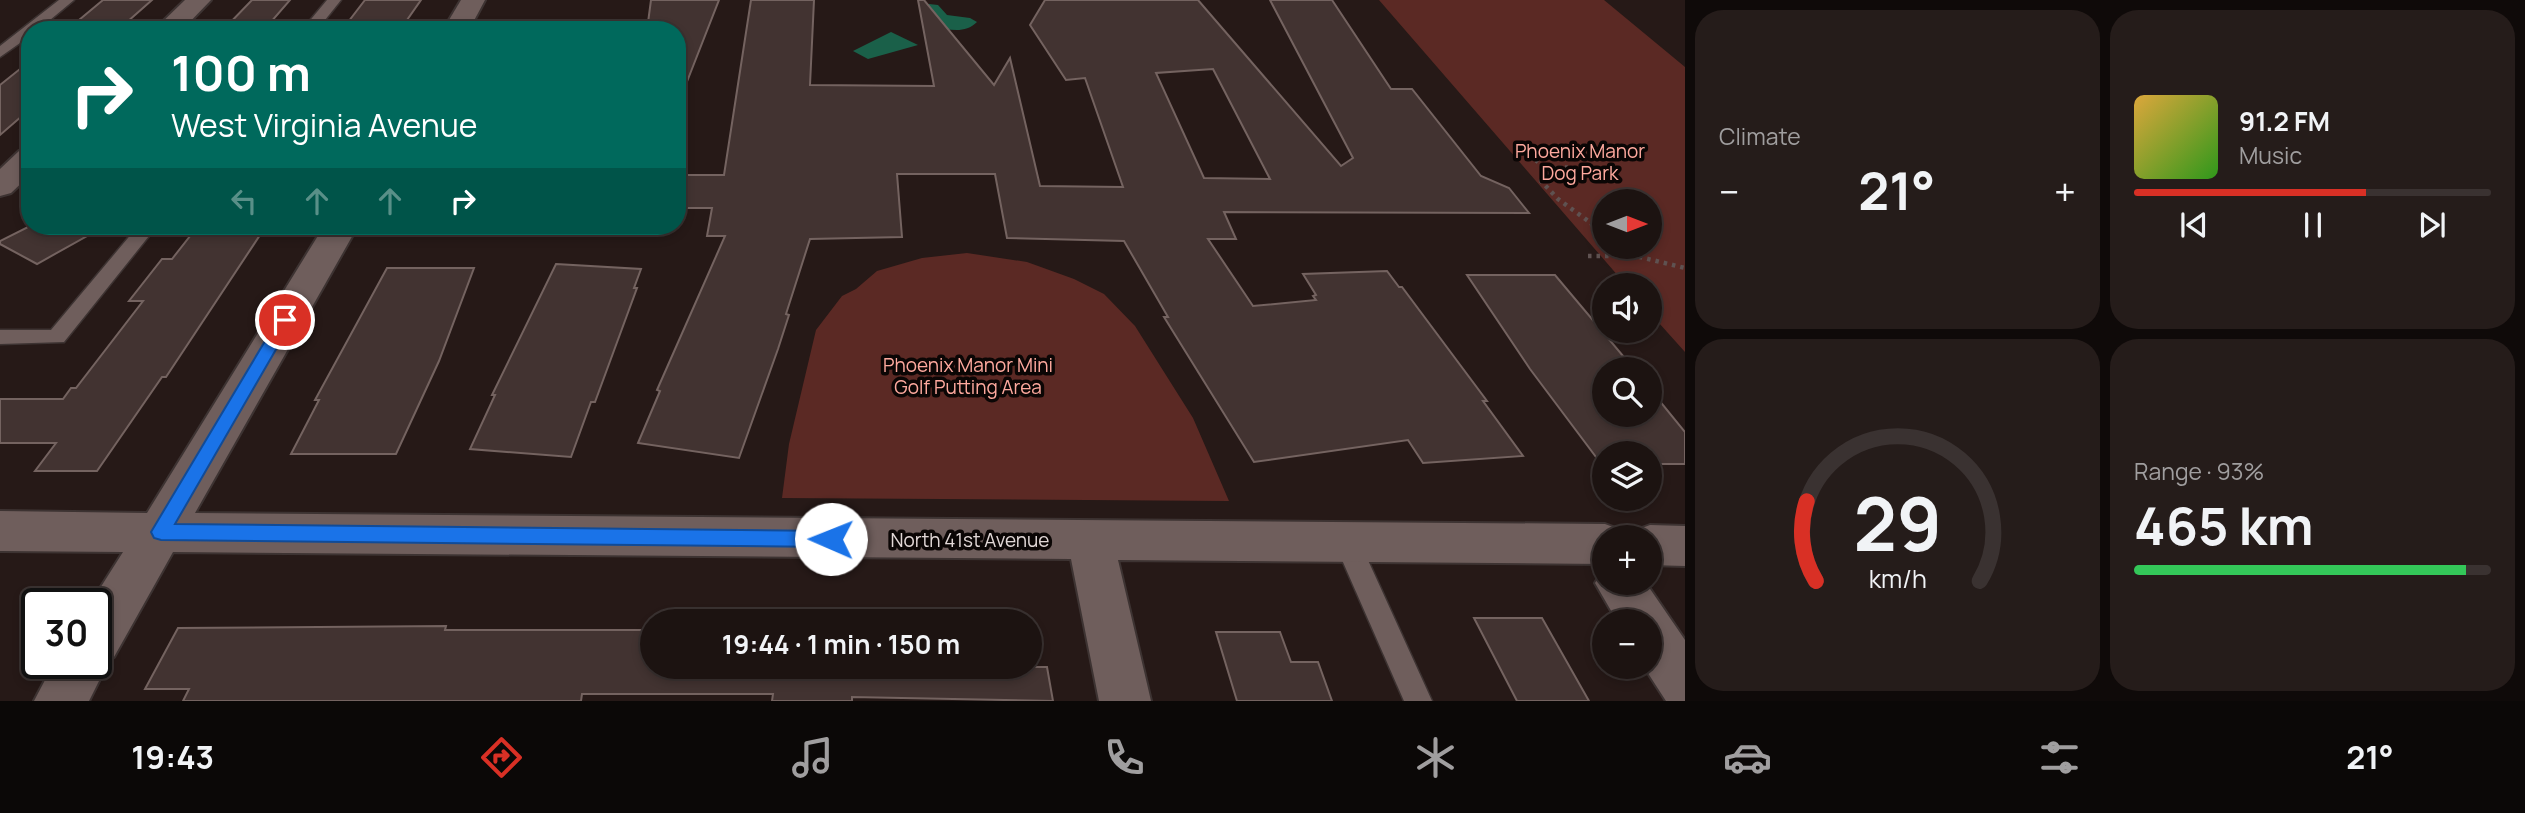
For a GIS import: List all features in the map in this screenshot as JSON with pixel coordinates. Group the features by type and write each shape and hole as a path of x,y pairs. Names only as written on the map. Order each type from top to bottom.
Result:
{"street":[{"path":"177,21 199,0"},
{"path":"461,21 473,0"},
{"path":"0,186 21,166"},
{"path":"112,613 336,235"},
{"name":"North 41st Avenue","path":"0,531 1348,544 1592,557"},
{"path":"1090,541 1125,701"},
{"path":"1662,545 1685,546"},
{"path":"1662,650 1685,685"},
{"path":"60,701 73,679"}],"lane":[{"path":"40,21 67,0"},
{"path":"316,21 334,0"},
{"path":"0,53 21,36"},
{"path":"0,337 57,337 141,235"},
{"path":"1348,544 1418,701"}],"path":[{"path":"1517,146 1547,168 1555,181 1541,181 1558,199 1592,224"},
{"path":"1547,168 1567,167 1590,173"},
{"path":"1588,256 1592,256"},
{"path":"1648,259 1685,268"}],"green space":[{"name":"Phoenix Manor Dog Park","path":"1379,0 1604,0 1685,67 1685,352 1662,326 1662,273 1616,273 1603,259 1662,259 1662,189 1592,189 1592,246"},
{"name":"Phoenix Manor Mini Golf Putting Area","path":"967,253 1027,262 1074,279 1104,294 1135,326 1193,418 1229,501 782,498 789,444 816,330 842,296 856,289 877,271 922,258"}],"shaded area":[{"path":"929,4 938,5 947,15 970,18 977,22 962,30 934,26 924,8"},
{"path":"891,32 918,45 868,59 853,51"}],"building":[{"path":"103,0 152,0 128,21 78,21"},
{"path":"252,0 290,0 272,21 232,21"},
{"path":"365,0 421,0 406,21 349,21"},
{"path":"651,0 719,0 686,84 686,21 648,21"},
{"path":"751,0 814,0 810,85 934,86 918,0 924,0 994,85 1010,58 1040,186 1123,187 1085,78 1066,80 1030,25 1045,0 1198,0 1341,166 1353,158 1270,0 1332,0 1391,89 1412,89 1481,176 1509,188 1529,213 1224,212 1236,239 1208,239 1253,306 1316,300 1313,296 1316,295 1303,274 1387,271 1399,287 1402,287 1487,401 1483,401 1523,456 1423,463 1408,440 1254,462 1164,317 1168,317 1124,241 1007,238 995,174 897,174 902,237 810,239 778,349 739,458 638,443 660,391 657,390 725,236 707,236 712,208 686,208 686,175 724,175","holes":["1213,69 1270,179 1204,178 1156,73"]},
{"path":"21,68 21,117 0,135 0,85"},
{"path":"21,230 21,235 89,235 37,264 0,244 0,241"},
{"path":"191,235 260,235 166,377 162,377 97,471 35,471 56,443 0,443 0,399 63,399 71,388 76,388 143,301 129,301 162,259 172,259"},
{"path":"556,264 641,269 634,288 637,288 595,402 591,402 571,457 470,449 495,395 492,395"},
{"path":"387,268 474,268 439,361 396,454 291,454 319,400 315,400"},
{"path":"1467,275 1555,275 1592,319 1592,343 1612,343 1624,357 1592,357 1592,427 1662,427 1662,404 1685,432 1685,464 1662,464 1662,441 1592,441 1592,452 1530,369"},
{"path":"1474,618 1542,618 1589,701 1517,701"},
{"path":"446,626 445,630 640,630 640,679 1042,679 1042,667 1047,667 1053,701 852,697 852,701 772,701 773,694 582,694 581,701 183,701 189,689 145,689 178,628"},
{"path":"1216,632 1280,632 1291,662 1318,662 1332,701 1237,701"}],"route":[{"path":"285,320 161,532 831,539"}]}
